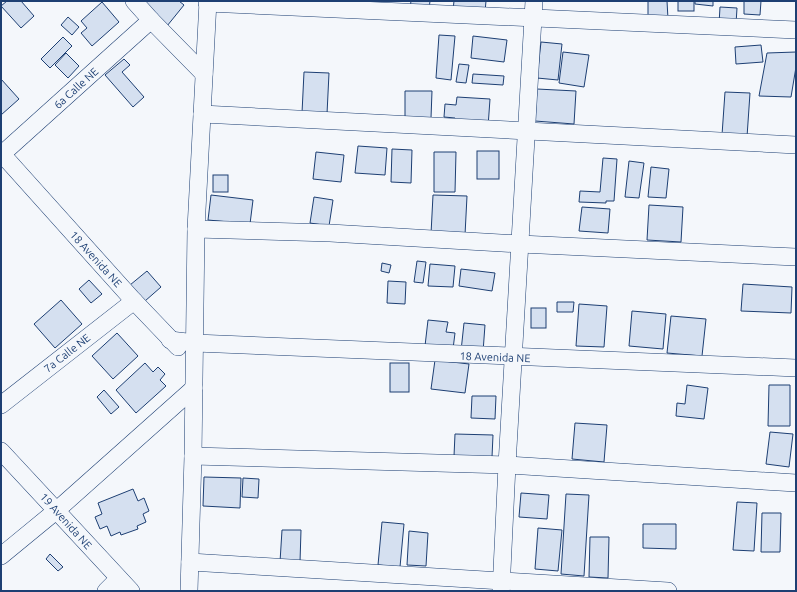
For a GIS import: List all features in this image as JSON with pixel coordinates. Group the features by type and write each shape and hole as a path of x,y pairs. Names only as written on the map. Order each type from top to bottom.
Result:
{"street":[{"path":"134,1 204,74"},
{"path":"501,586 506,465 534,1"},
{"path":"189,591 193,456 196,229 208,2 796,30"},
{"name":"6a Calle NE","path":"1,154 151,20"},
{"path":"202,114 796,145"},
{"name":"18 Avenida NE","path":"1,154 170,340 194,362"},
{"path":"196,229 330,233 520,244 796,257"},
{"name":"7a Calle NE","path":"1,405 134,301"},
{"name":"18 Avenida NE","path":"170,340 195,343 796,368"},
{"path":"1,556 57,510 194,388"},
{"name":"19 Avenida NE","path":"1,451 57,510 130,591"},
{"path":"193,456 506,465 796,483"},
{"path":"190,562 501,586 668,591"},
{"path":"106,591 118,578"}],"building":[{"path":"7,1 21,1 34,16 21,28 1,6"},
{"path":"142,1 179,1 184,5 167,26"},
{"path":"411,1 430,1 429,9 410,8"},
{"path":"454,1 486,1 485,12 453,10"},
{"path":"648,1 667,1 668,19 648,19"},
{"path":"678,1 694,1 694,11 678,11"},
{"path":"695,1 713,1 713,6 695,4"},
{"path":"744,1 761,1 760,15 744,14"},
{"path":"102,2 119,22 92,46 81,33 87,28 81,21"},
{"path":"720,7 737,8 736,24 719,24"},
{"path":"68,17 79,27 72,35 61,25"},
{"path":"439,35 455,36 451,80 436,78"},
{"path":"473,36 507,40 504,62 471,58"},
{"path":"63,37 72,46 50,68 41,59"},
{"path":"541,42 562,44 558,80 537,78"},
{"path":"761,45 763,62 736,64 735,47"},
{"path":"563,52 589,55 584,87 559,83"},
{"path":"796,52 796,67 791,97 759,96 767,53"},
{"path":"66,53 79,66 68,78 55,65"},
{"path":"124,59 130,65 122,72 144,97 133,107 105,75"},
{"path":"459,64 469,65 466,83 456,82"},
{"path":"304,72 329,73 327,114 302,113"},
{"path":"473,74 504,76 503,85 472,83"},
{"path":"1,79 19,99 1,115"},
{"path":"537,89 576,91 574,124 535,121"},
{"path":"405,91 432,91 431,118 405,118"},
{"path":"725,92 750,93 747,137 722,135"},
{"path":"457,97 490,99 488,127 454,125 455,118 444,117 445,104 456,105"},
{"path":"358,146 387,148 385,175 355,173"},
{"path":"392,149 412,150 411,183 391,182"},
{"path":"477,151 499,151 499,179 477,179"},
{"path":"316,152 344,155 341,182 313,179"},
{"path":"434,152 456,152 455,192 434,192"},
{"path":"603,158 617,159 614,201 606,201 606,203 579,202 580,191 600,192"},
{"path":"629,161 644,163 639,198 625,197"},
{"path":"651,167 669,169 666,198 648,197"},
{"path":"213,175 228,175 228,192 213,192"},
{"path":"211,195 253,200 250,224 208,220"},
{"path":"433,195 467,196 465,235 431,234"},
{"path":"314,197 333,200 329,226 310,223"},
{"path":"649,205 683,207 681,242 647,240"},
{"path":"582,207 610,209 608,233 579,231"},
{"path":"417,261 426,262 423,283 414,282"},
{"path":"382,263 391,265 389,273 381,271"},
{"path":"430,264 455,266 453,287 428,286"},
{"path":"461,269 495,273 492,291 459,286"},
{"path":"147,271 161,287 145,301 130,285"},
{"path":"89,280 102,294 91,303 79,289"},
{"path":"388,281 406,282 405,304 387,303"},
{"path":"743,284 792,287 791,313 741,311"},
{"path":"61,300 82,324 55,348 34,324"},
{"path":"557,302 574,302 573,312 557,312"},
{"path":"579,304 607,306 604,347 576,346"},
{"path":"531,308 546,308 546,328 531,328"},
{"path":"632,311 666,314 663,349 629,346"},
{"path":"671,316 706,319 702,356 667,353"},
{"path":"428,320 448,322 446,332 455,333 453,349 425,346"},
{"path":"464,323 485,325 483,352 461,351"},
{"path":"117,333 138,356 113,379 92,356"},
{"path":"435,360 469,364 465,393 431,389"},
{"path":"145,363 153,372 158,367 165,374 160,380 166,386 136,413 116,390"},
{"path":"390,363 409,363 409,392 390,392"},
{"path":"687,385 708,388 704,419 676,416 677,403 685,404"},
{"path":"769,385 790,385 790,426 768,426"},
{"path":"104,390 119,407 111,414 97,397"},
{"path":"472,396 496,396 495,419 471,418"},
{"path":"575,423 607,425 604,462 572,459"},
{"path":"770,432 793,434 789,467 766,464"},
{"path":"455,434 493,435 492,457 454,456"},
{"path":"204,477 241,478 240,508 203,506"},
{"path":"243,478 259,479 258,498 242,497"},
{"path":"133,489 138,501 144,498 149,511 143,514 146,522 137,526 138,529 121,535 120,532 111,536 107,526 100,529 95,517 102,514 98,503"},
{"path":"521,493 549,495 547,519 519,517"},
{"path":"566,494 589,495 584,576 561,574"},
{"path":"737,502 757,503 754,551 733,550"},
{"path":"762,513 781,513 780,552 761,552"},
{"path":"382,522 404,524 400,567 378,565"},
{"path":"643,524 676,524 676,549 643,548"},
{"path":"538,528 562,530 558,571 535,569"},
{"path":"282,530 301,530 300,562 280,562"},
{"path":"409,531 428,533 426,566 407,565"},
{"path":"590,537 609,537 608,578 589,577"},
{"path":"50,554 63,567 58,571 46,559"}]}
